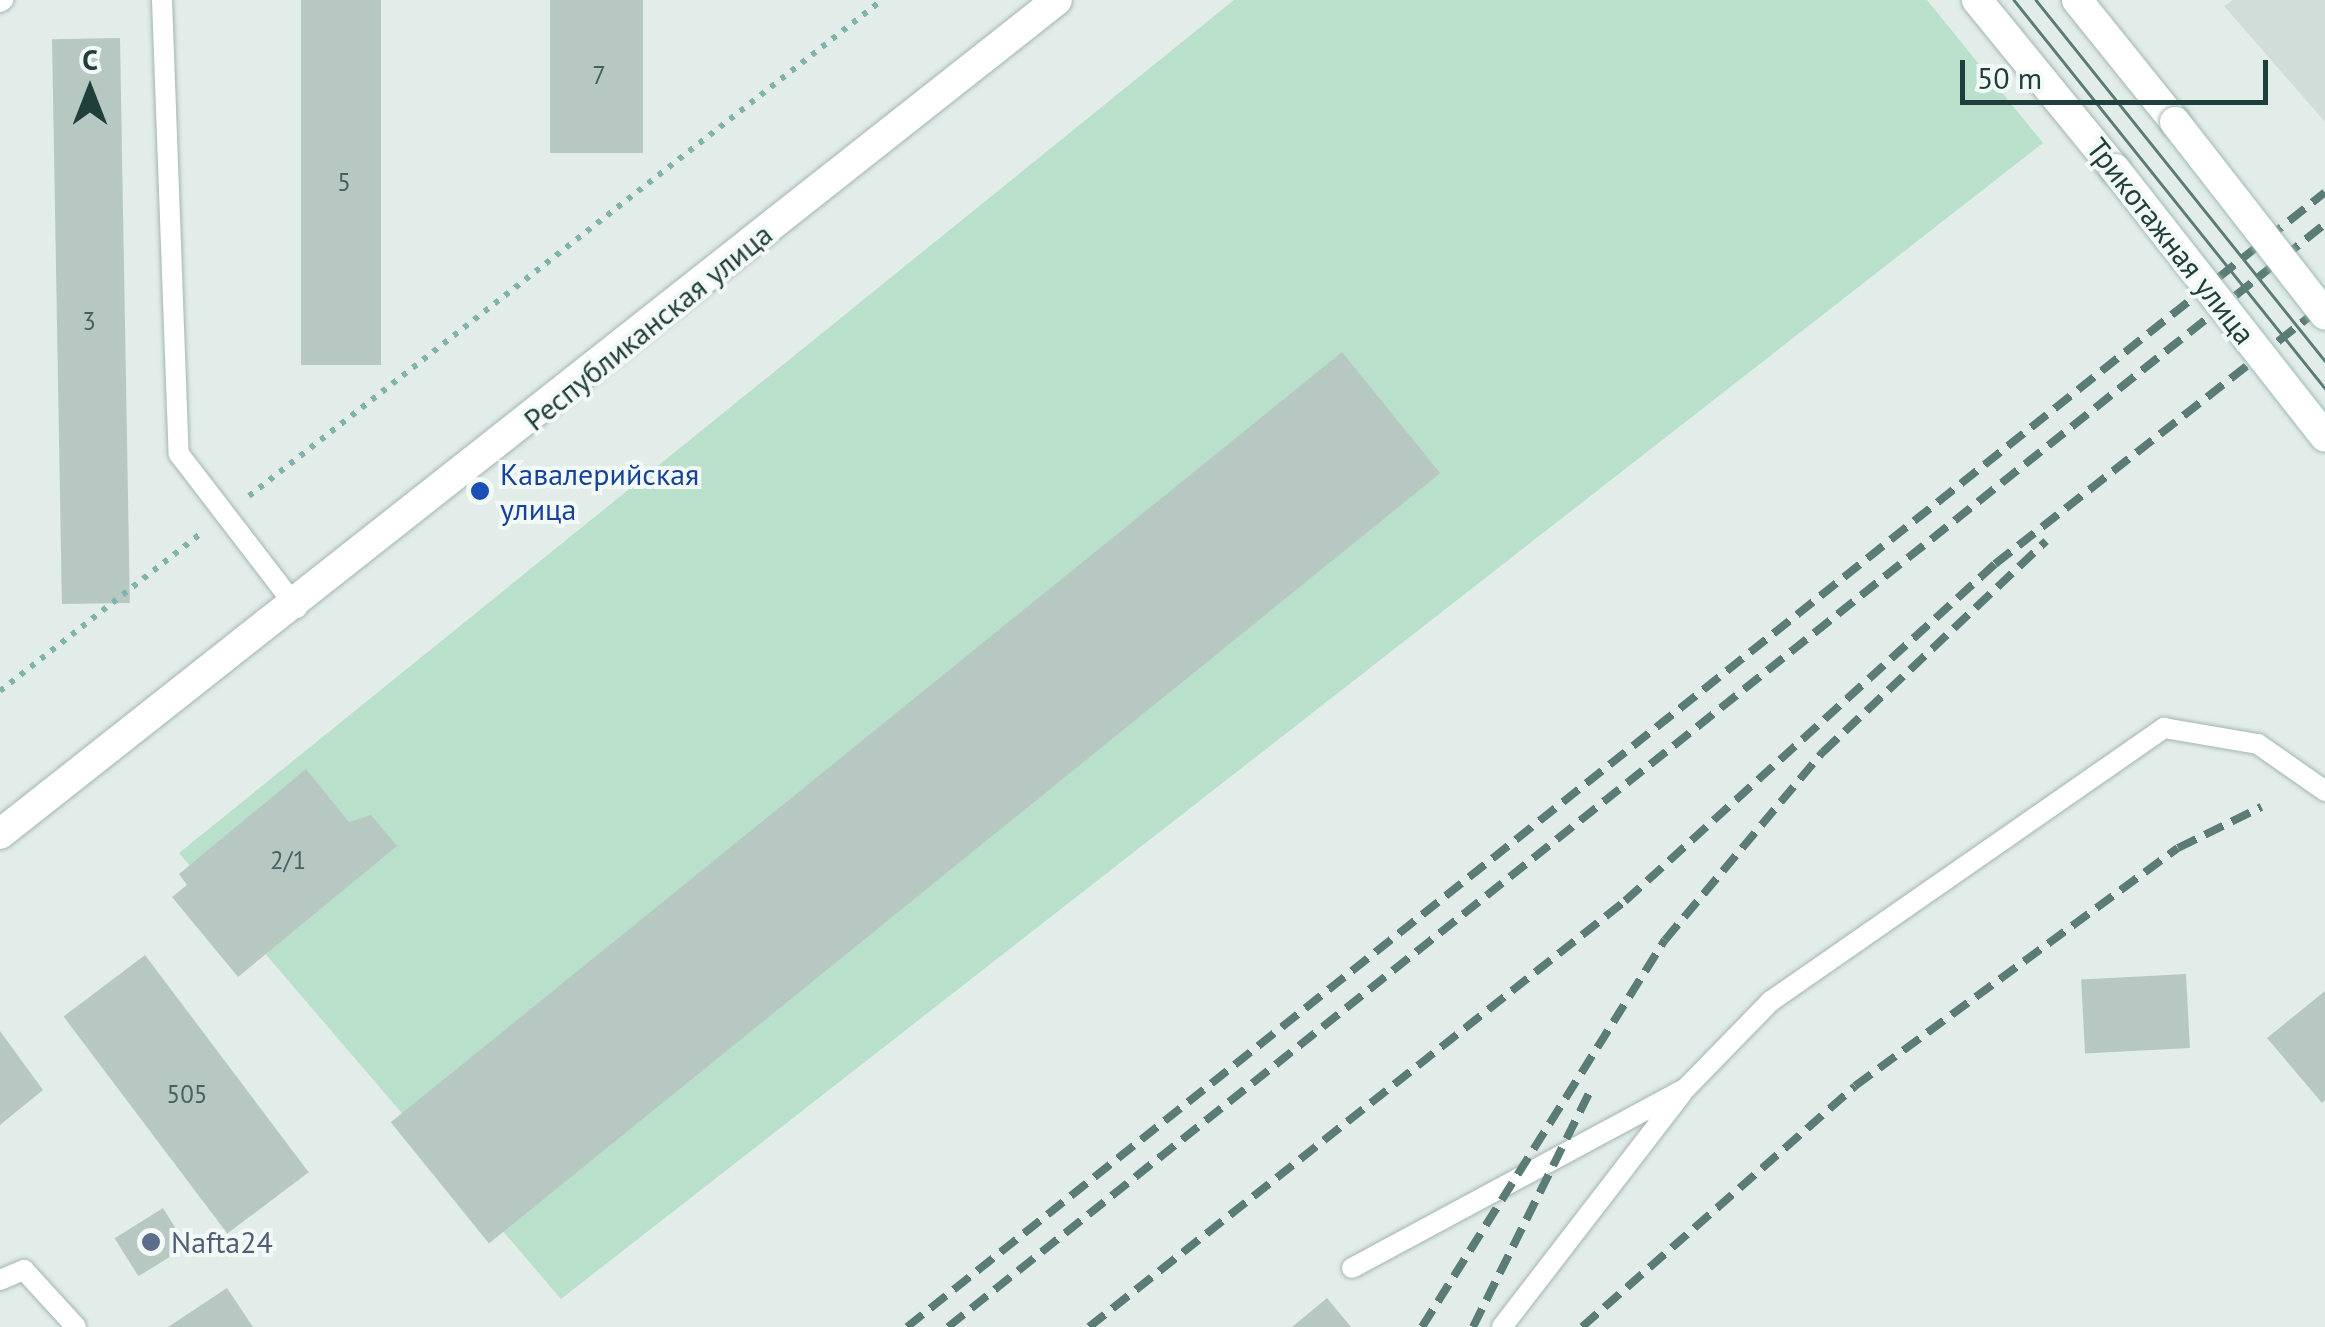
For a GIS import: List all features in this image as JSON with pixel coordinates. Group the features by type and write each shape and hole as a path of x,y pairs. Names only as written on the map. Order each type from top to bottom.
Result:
{"main road":[{"name":"Республиканская улица","path":"0,834 297,608 1057,0"},
{"name":"Трикотажная улица","path":"1977,0 2325,437"},
{"path":"2077,0 2325,314"}],"lane":[{"path":"162,0 178,454 297,608"},
{"path":"1502,1327 1686,1088 1771,1002 2164,728 2258,744 2325,791"},
{"path":"1352,1268 1686,1088"},
{"path":"0,1280 24,1270 76,1327"}],"path":[{"path":"232,509 882,0"},
{"path":"0,691 217,521"}],"shaded area":[{"path":"2233,0 2325,0 2325,122 2224,6"}],"green space":[{"path":"1234,0 1927,0 2043,143 561,1299 179,853"}],"building":[{"path":"301,0 381,0 381,365 301,365"},
{"path":"550,0 643,0 643,153 550,153"},
{"path":"120,38 130,603 62,604 52,39"},
{"path":"1342,352 1440,473 489,1244 391,1122"},
{"path":"306,769 349,822 371,815 397,846 238,977 172,897 187,885 179,874"},
{"path":"145,955 309,1172 227,1234 64,1016"},
{"path":"2186,974 2190,1048 2085,1053 2081,979"},
{"path":"2325,991 2325,1100 2322,1103 2267,1038"},
{"path":"0,1031 43,1090 0,1125"},
{"name":"Nafta24","path":"163,1208 187,1246 139,1276 115,1238"},
{"path":"227,1288 253,1327 168,1327"},
{"path":"1327,1298 1351,1327 1292,1327"}],"tram line":[{"path":"2014,0 2325,388"},
{"path":"2036,0 2325,361"}],"railway":[{"path":"907,1327 2325,192"},
{"path":"948,1327 2325,224"},
{"path":"1089,1327 1625,901 1995,564 2325,304"},
{"path":"1422,1327 1665,940 1823,752 2046,541"},
{"path":"1582,1327 1855,1086 2178,848 2261,807"},
{"path":"1473,1327 1591,1089"}],"place":[{"name":"Кавалерийская улица","path":"480,491"},
{"name":"Nafta24","path":"151,1242"}]}
